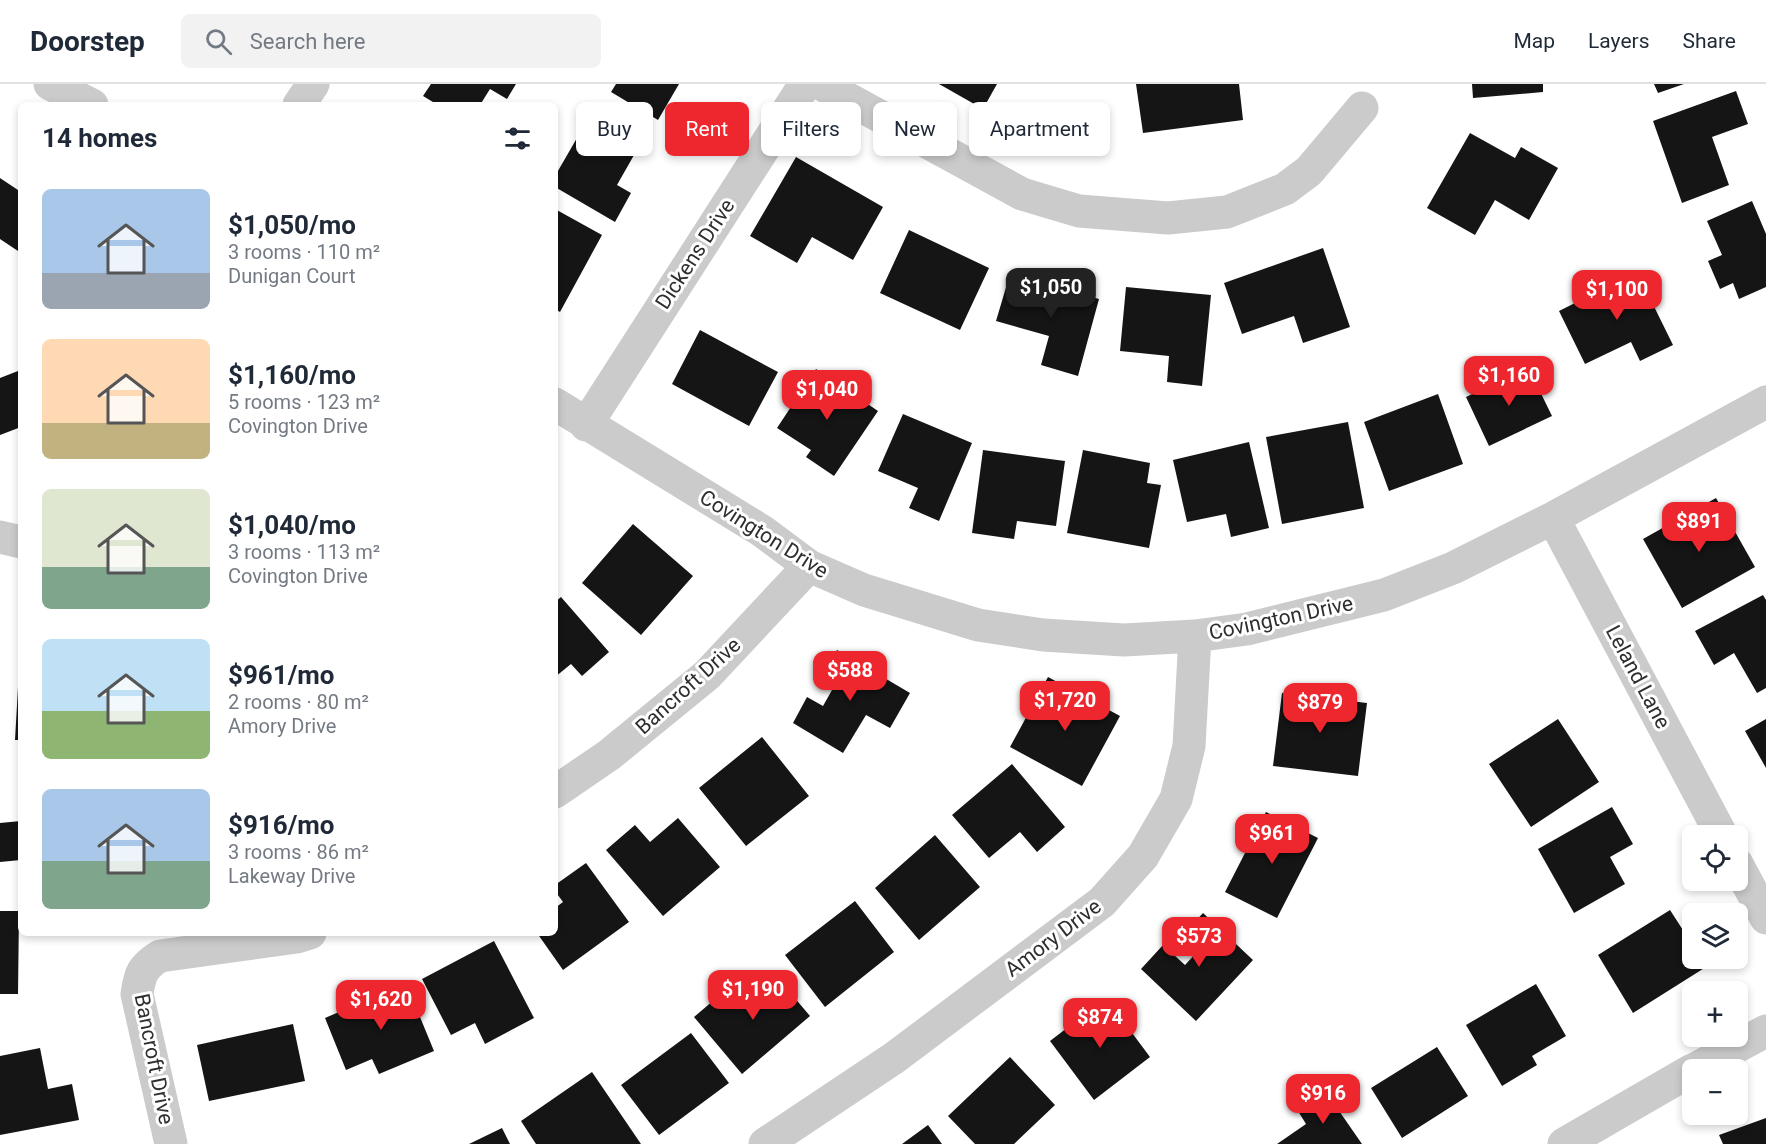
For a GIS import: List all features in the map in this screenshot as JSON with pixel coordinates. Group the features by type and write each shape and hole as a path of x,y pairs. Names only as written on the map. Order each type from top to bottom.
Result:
{"street":[{"path":"50,84 86,102"},
{"path":"300,102 312,84"},
{"name":"Dickens Drive","path":"586,425 805,84"},
{"path":"821,84 1022,194 1079,211 1168,218 1227,212 1285,189 1309,171 1362,108"},
{"name":"Covington Drive","path":"558,406 762,531 809,566 864,590 978,625 1043,635 1124,640 1195,636 1247,629 1384,595 1453,568 1553,518 1766,402"},
{"name":"Leland Lane","path":"1553,518 1716,825"},
{"path":"0,537 18,541"},
{"name":"Bancroft Drive","path":"558,790 609,755 707,675 809,566"},
{"name":"Amory Drive","path":"765,1144 894,1058 1102,902 1143,856 1176,799 1189,746 1195,636"},
{"path":"1748,884 1766,918"},
{"name":"Bancroft Drive","path":"171,1144 137,994 146,964 160,956 300,936"},
{"path":"1713,1059 1766,1031"},
{"path":"1564,1144 1682,1076"}],"building":[{"path":"431,84 516,84 507,99 490,89 482,102 433,102 423,96"},
{"path":"616,84 679,84 668,102 665,102 665,108 658,120 653,117 653,102 628,102 611,92"},
{"path":"939,84 997,84 987,102 971,102"},
{"path":"1136,84 1239,84 1243,120 1143,133"},
{"path":"1472,84 1543,84 1543,92 1473,98"},
{"path":"1654,84 1684,84 1658,93"},
{"path":"1736,91 1748,124 1712,137 1729,185 1682,203 1653,121"},
{"path":"1470,133 1515,158 1521,147 1558,168 1529,220 1495,200 1475,235 1427,208"},
{"path":"576,140 576,156 633,156 617,185 631,193 615,222 558,189 558,171"},
{"path":"796,157 883,207 853,260 812,237 797,263 750,236"},
{"path":"0,178 18,190 18,251 0,239"},
{"path":"1752,201 1766,234 1766,287 1739,299 1733,283 1720,289 1708,261 1722,255 1707,221"},
{"path":"558,211 602,235 560,312 558,311"},
{"path":"909,230 989,268 960,330 880,293"},
{"path":"1323,248 1350,327 1303,343 1294,316 1242,334 1224,283"},
{"path":"1637,272 1673,345 1640,361 1631,342 1585,364 1559,311"},
{"path":"1010,274 1099,299 1078,376 1041,365 1049,336 996,321"},
{"path":"1126,287 1211,295 1202,386 1167,382 1169,356 1120,351"},
{"path":"700,330 778,372 749,426 672,384"},
{"path":"1528,367 1552,416 1489,446 1466,397"},
{"path":"816,369 878,411 834,476 806,457 811,450 777,428"},
{"path":"18,371 18,428 0,435 0,378"},
{"path":"1438,394 1463,464 1389,491 1364,422"},
{"path":"903,414 972,443 939,521 909,508 918,488 878,471"},
{"path":"1348,422 1364,508 1282,524 1266,437"},
{"path":"1249,442 1269,528 1231,537 1226,514 1187,522 1173,460"},
{"path":"983,450 1065,461 1056,526 1017,521 1014,539 972,533"},
{"path":"1083,450 1150,463 1147,483 1161,485 1149,548 1067,533"},
{"path":"1716,498 1755,567 1682,608 1643,539"},
{"path":"633,524 693,576 641,635 582,583"},
{"path":"1763,595 1766,600 1766,688 1757,693 1734,653 1714,665 1695,631"},
{"path":"561,597 609,652 582,676 571,664 558,675 558,600"},
{"path":"837,650 910,693 890,728 866,715 843,753 793,723 807,697 823,706 832,690 818,682"},
{"path":"1048,677 1120,716 1082,786 1010,747"},
{"path":"18,688 18,740 15,740"},
{"path":"1282,693 1367,703 1358,776 1273,766"},
{"path":"1558,719 1599,782 1531,827 1489,764"},
{"path":"1766,719 1766,768 1745,731"},
{"path":"762,737 809,796 746,846 699,788"},
{"path":"1012,764 1065,827 1037,852 1020,832 989,858 952,815"},
{"path":"1612,807 1633,844 1610,857 1625,884 1574,913 1538,849"},
{"path":"1266,812 1318,838 1277,918 1225,892"},
{"path":"678,818 720,867 663,916 606,850 635,825 650,842"},
{"path":"18,821 18,860 0,862 0,823"},
{"path":"935,835 980,887 919,940 875,888"},
{"path":"586,863 629,922 563,970 539,936 558,936 558,906 563,902 558,895 558,883"},
{"path":"855,901 894,952 825,1007 785,955"},
{"path":"1670,910 1682,929 1682,969 1703,969 1633,1013 1598,955"},
{"path":"0,911 18,911 18,994 0,994"},
{"path":"1203,913 1253,960 1196,1021 1141,969 1163,945 1185,965 1198,951 1182,936"},
{"path":"494,941 534,1018 485,1044 475,1023 451,1035 422,979"},
{"path":"771,970 810,1016 742,1074 694,1017 721,994 730,1005"},
{"path":"406,983 434,1051 379,1074 372,1059 346,1070 325,1018"},
{"path":"1536,984 1566,1036 1532,1056 1537,1065 1502,1086 1466,1025"},
{"path":"1106,998 1150,1057 1094,1100 1050,1041"},
{"path":"293,1024 305,1081 209,1101 197,1045"},
{"path":"691,1033 729,1083 659,1135 621,1085"},
{"path":"1437,1047 1468,1096 1402,1138 1371,1088"},
{"path":"40,1048 48,1089 72,1084 79,1120 0,1135 0,1056"},
{"path":"1010,1057 1055,1105 1014,1144 975,1144 948,1116"},
{"path":"592,1072 641,1144 536,1144 521,1121"},
{"path":"1326,1092 1362,1144 1277,1144 1306,1124 1298,1111"},
{"path":"1766,1118 1766,1144 1723,1144 1719,1135"},
{"path":"928,1125 942,1144 902,1144"},
{"path":"502,1128 510,1144 469,1144"}]}
